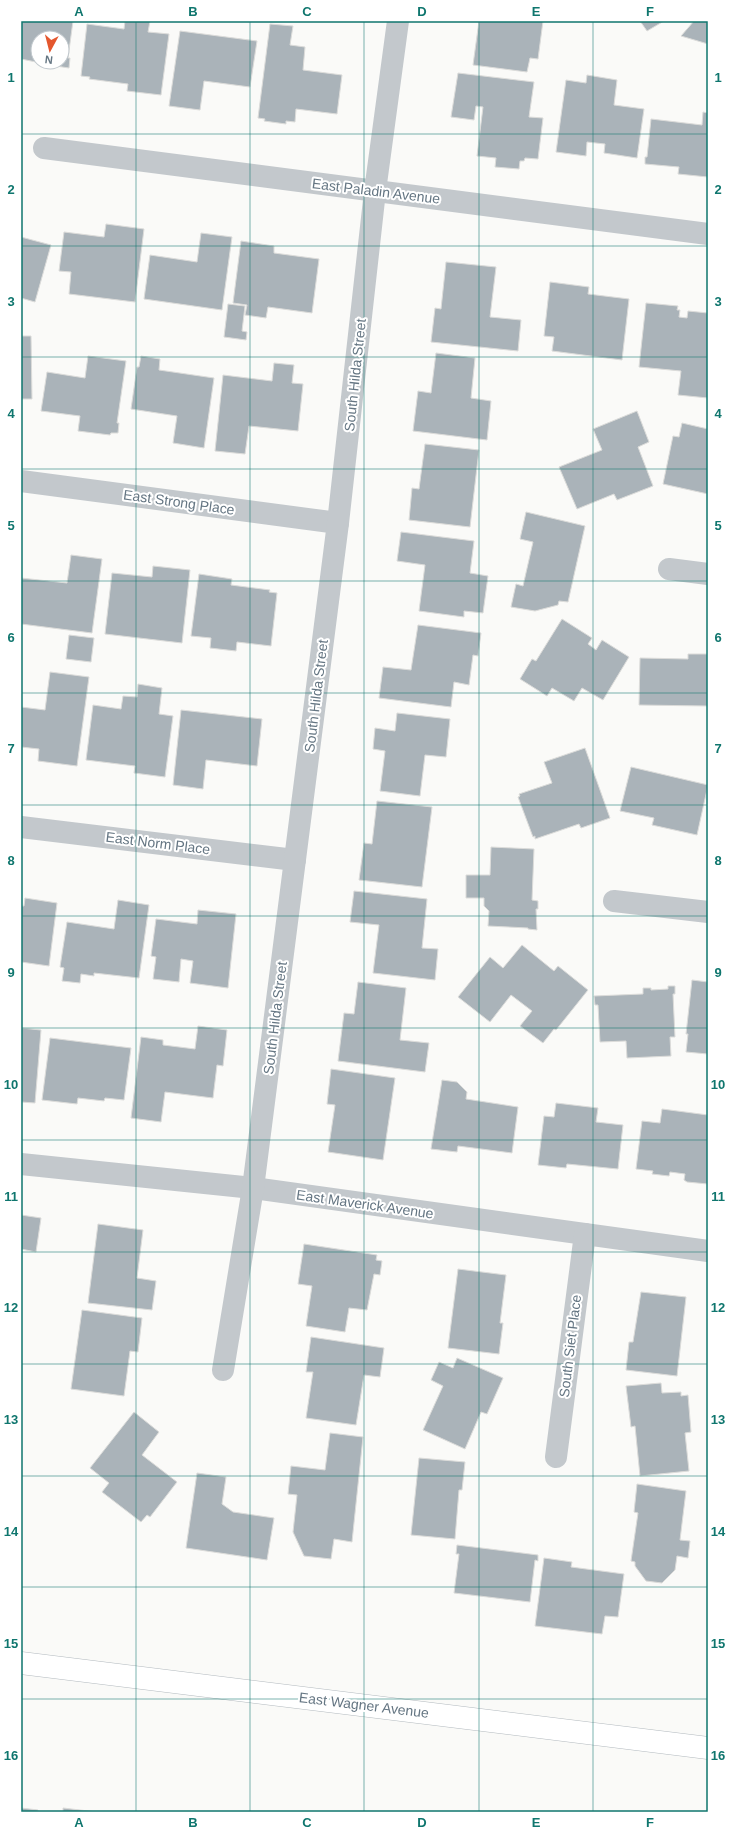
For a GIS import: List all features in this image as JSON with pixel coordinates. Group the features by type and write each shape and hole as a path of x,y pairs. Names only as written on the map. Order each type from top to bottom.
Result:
{"street":[{"name":"South Hilda Street","path":"223,1370 253,1188 338,523 375,191 398,21"},
{"name":"East Paladin Avenue","path":"44,148 708,234"},
{"name":"East Strong Place","path":"21,481 338,523"},
{"path":"669,569 708,574"},
{"name":"East Norm Place","path":"21,827 295,860"},
{"path":"614,902 708,912"},
{"name":"East Maverick Avenue","path":"21,1164 253,1188 708,1251"},
{"name":"South Siet Place","path":"556,1457 585,1234"},
{"name":"East Wagner Avenue","path":"21,1663 708,1748"}],"building":[{"path":"21,21 73,21 70,43 70,30 30,30 30,61 21,59"},
{"path":"125,21 150,21 148,32 169,34 161,95 127,91 128,84 89,79 90,77 81,76 87,24 124,29"},
{"path":"479,21 543,21 538,59 530,58 527,72 473,65"},
{"path":"640,21 664,21 647,31"},
{"path":"694,21 708,21 708,44 681,36"},
{"path":"270,24 293,26 290,45 305,47 303,70 342,75 337,114 296,109 295,122 286,121 286,124 264,121 265,119 258,118"},
{"path":"180,31 257,41 250,87 204,81 200,110 169,106"},
{"path":"458,73 534,82 529,117 543,118 538,159 525,158 524,161 520,161 519,169 495,167 496,158 477,156 483,107 476,106 474,120 451,117"},
{"path":"587,75 617,80 614,105 644,109 637,158 604,153 605,144 587,142 586,156 556,152 566,80 586,83"},
{"path":"703,112 708,113 708,177 678,174 679,167 645,164 651,119 702,125"},
{"path":"106,224 144,229 135,302 69,294 71,272 59,271 64,232 104,237"},
{"path":"201,233 232,237 222,310 144,299 150,255 197,262"},
{"path":"21,237 51,245 35,302 21,298"},
{"path":"241,241 274,246 274,253 319,259 312,313 268,307 266,318 245,315 247,305 233,303"},
{"path":"446,262 496,267 490,317 521,320 518,351 431,342 435,308 441,309"},
{"path":"550,282 589,287 588,294 629,299 622,360 552,351 554,337 544,336"},
{"path":"646,303 678,306 677,310 680,310 679,317 687,318 688,311 708,313 708,398 678,395 681,371 639,367"},
{"path":"228,304 245,306 242,331 247,332 246,340 224,337"},
{"path":"21,336 31,336 32,399 21,399"},
{"path":"436,353 475,358 471,398 491,401 487,440 413,431 418,391 431,393"},
{"path":"88,356 126,361 117,423 119,423 118,433 111,433 110,435 78,431 80,416 41,411 47,372 85,378"},
{"path":"141,356 160,359 159,370 214,378 204,448 173,443 177,416 131,409 137,367 139,367"},
{"path":"274,363 294,365 292,383 303,384 298,431 249,426 245,454 215,451 223,375 272,381"},
{"path":"637,411 649,442 638,447 653,486 617,500 614,494 577,509 559,467 602,450 593,429"},
{"path":"682,423 708,429 708,494 663,484 673,436 679,437"},
{"path":"425,444 479,450 470,527 409,520 412,488 419,489"},
{"path":"526,512 585,526 568,602 559,601 558,605 535,611 511,607 516,584 523,586 533,542 520,539"},
{"path":"401,532 474,541 470,573 488,576 483,613 464,611 464,617 419,611 425,565 397,561"},
{"path":"71,555 102,559 92,633 21,624 21,578 67,583"},
{"path":"153,566 190,570 182,643 105,634 112,573 152,577"},
{"path":"199,574 232,579 231,585 270,590 269,592 277,593 271,646 237,642 236,651 210,648 211,638 191,636"},
{"path":"562,619 592,638 588,644 596,650 602,640 629,657 603,700 582,688 574,701 552,688 547,696 520,679 532,659 536,661"},
{"path":"418,625 481,633 478,656 473,655 469,685 454,682 451,707 379,698 383,667 411,670"},
{"path":"69,635 94,638 91,662 66,659"},
{"path":"688,654 708,654 708,706 639,705 640,658 688,659"},
{"path":"50,672 89,677 77,766 38,761 39,749 21,747 21,707 45,710"},
{"path":"138,684 162,688 159,714 173,716 165,777 134,773 135,766 86,760 93,705 121,709 123,696 137,697"},
{"path":"181,710 262,719 257,766 206,760 203,789 173,785"},
{"path":"397,713 450,719 446,757 425,755 420,796 380,791 385,751 373,749 375,728 395,731"},
{"path":"585,748 610,818 581,828 579,824 535,839 518,797 520,796 519,794 552,783 544,762"},
{"path":"631,767 708,785 697,835 652,825 654,818 620,811"},
{"path":"377,801 432,807 422,887 359,880 364,843 372,844"},
{"path":"491,847 534,849 532,900 538,901 538,909 536,909 537,930 528,928 488,926 489,911 484,906 484,898 466,898 466,875 490,875"},
{"path":"354,891 427,899 422,948 438,949 435,980 373,973 379,925 350,922"},
{"path":"25,898 57,903 49,966 21,962 21,906 24,906"},
{"path":"118,900 149,905 139,978 94,973 94,976 81,974 80,983 62,981 64,968 60,967 67,922 114,929"},
{"path":"198,910 236,914 228,988 190,983 193,961 181,959 179,982 153,979 156,957 151,956 156,919 197,924"},
{"path":"522,945 554,971 558,966 588,990 556,1030 554,1029 543,1043 520,1026 532,1011 511,995 490,1022 458,997 490,957 503,968"},
{"path":"692,980 708,982 708,1054 686,1052 688,1034 686,1034"},
{"path":"358,982 406,988 400,1040 429,1043 425,1072 338,1061 344,1013 354,1014"},
{"path":"668,986 675,986 675,994 673,994 675,1037 670,1037 671,1056 627,1058 626,1041 600,1042 598,1005 595,1005 594,996 643,994 643,988 651,988 651,990 668,989"},
{"path":"198,1026 227,1030 223,1066 217,1065 213,1098 165,1092 161,1122 131,1118 141,1037 163,1040 163,1045 195,1049"},
{"path":"21,1028 41,1030 35,1103 21,1102"},
{"path":"50,1038 131,1048 124,1100 105,1098 104,1101 78,1098 77,1104 42,1100"},
{"path":"331,1069 395,1078 383,1160 328,1152 335,1105 327,1104"},
{"path":"442,1080 457,1082 467,1092 466,1099 518,1107 512,1153 458,1146 457,1152 431,1149"},
{"path":"556,1103 598,1108 596,1122 623,1125 618,1169 567,1164 566,1168 538,1165 544,1116 554,1117"},
{"path":"662,1109 708,1115 708,1184 687,1182 684,1180 685,1174 670,1172 669,1176 652,1174 653,1171 636,1169 642,1121 660,1123"},
{"path":"21,1215 41,1218 36,1252 21,1249"},
{"path":"98,1224 143,1230 137,1278 156,1281 152,1310 88,1303"},
{"path":"304,1244 377,1255 376,1260 382,1261 380,1275 374,1274 367,1310 349,1308 345,1332 306,1326 312,1286 298,1284"},
{"path":"458,1269 506,1275 500,1323 503,1323 499,1354 448,1348"},
{"path":"641,1292 686,1297 677,1376 626,1370 629,1342 633,1342"},
{"path":"82,1310 142,1318 138,1352 130,1351 124,1396 71,1389"},
{"path":"311,1337 384,1348 380,1377 364,1375 356,1425 306,1418 313,1372 306,1372"},
{"path":"457,1358 503,1378 487,1414 481,1412 465,1449 423,1430 443,1386 431,1380 439,1362 453,1368"},
{"path":"661,1383 662,1393 681,1392 681,1396 688,1395 691,1432 685,1433 689,1471 640,1476 635,1426 631,1427 626,1386"},
{"path":"134,1412 159,1432 142,1455 177,1482 150,1517 147,1515 141,1522 102,1492 109,1483 90,1468"},
{"path":"330,1433 363,1437 352,1542 334,1539 331,1559 304,1556 293,1532 297,1495 288,1494 291,1466 325,1470"},
{"path":"419,1458 465,1462 462,1490 459,1490 455,1539 411,1535"},
{"path":"197,1473 226,1477 222,1504 233,1512 274,1518 267,1560 186,1548"},
{"path":"637,1484 686,1491 680,1540 690,1541 688,1558 677,1556 675,1570 662,1583 646,1581 635,1566 635,1562 631,1561 638,1513 634,1512"},
{"path":"457,1545 538,1555 538,1561 535,1560 530,1602 454,1593 459,1554 456,1554"},
{"path":"544,1558 572,1562 571,1567 624,1574 618,1617 605,1616 602,1634 535,1626"},
{"path":"21,1808 38,1810 38,1812 21,1812"},
{"path":"63,1808 97,1812 63,1812"}]}
